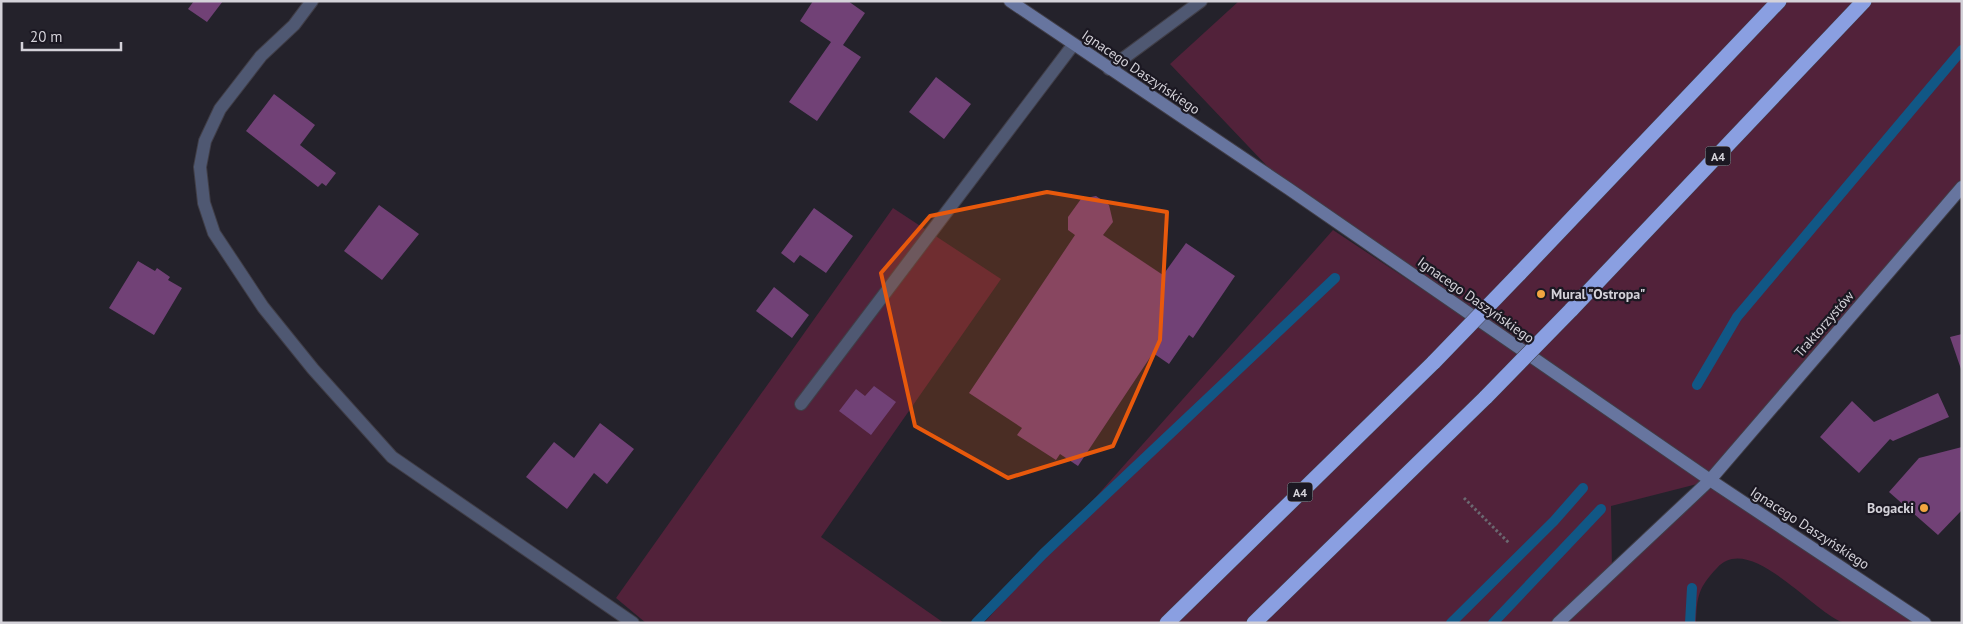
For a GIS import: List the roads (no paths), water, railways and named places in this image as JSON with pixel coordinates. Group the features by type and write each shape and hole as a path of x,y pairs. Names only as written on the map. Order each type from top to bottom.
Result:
{"highway":[{"name":"A4","path":"1167,623 1434,362 1779,1"},
{"name":"A4","path":"1254,623 1486,397 1864,1"}],"main road":[{"name":"Ignacego Daszyńskiego","path":"1010,1 1297,194 1710,480 1925,623"},
{"name":"Traktorzystów","path":"1558,623 1710,480 1962,188"}],"street":[{"path":"312,1 294,25 261,56 220,109 205,141 200,167 204,203 214,233 263,306 285,334 313,369 392,457 633,623"},
{"path":"1109,69 1201,1"},
{"path":"801,404 1074,45"}],"waterway":[{"path":"1697,385 1737,317 1962,50"},
{"path":"976,623 1043,554 1335,278"},
{"path":"1451,623 1554,521 1583,488"},
{"path":"1493,623 1601,509"},
{"path":"1690,623 1692,588"}],"place":[{"name":"Mural \"Ostropa\"","path":"1541,294"},
{"name":"Bogacki","path":"1924,508"}]}
